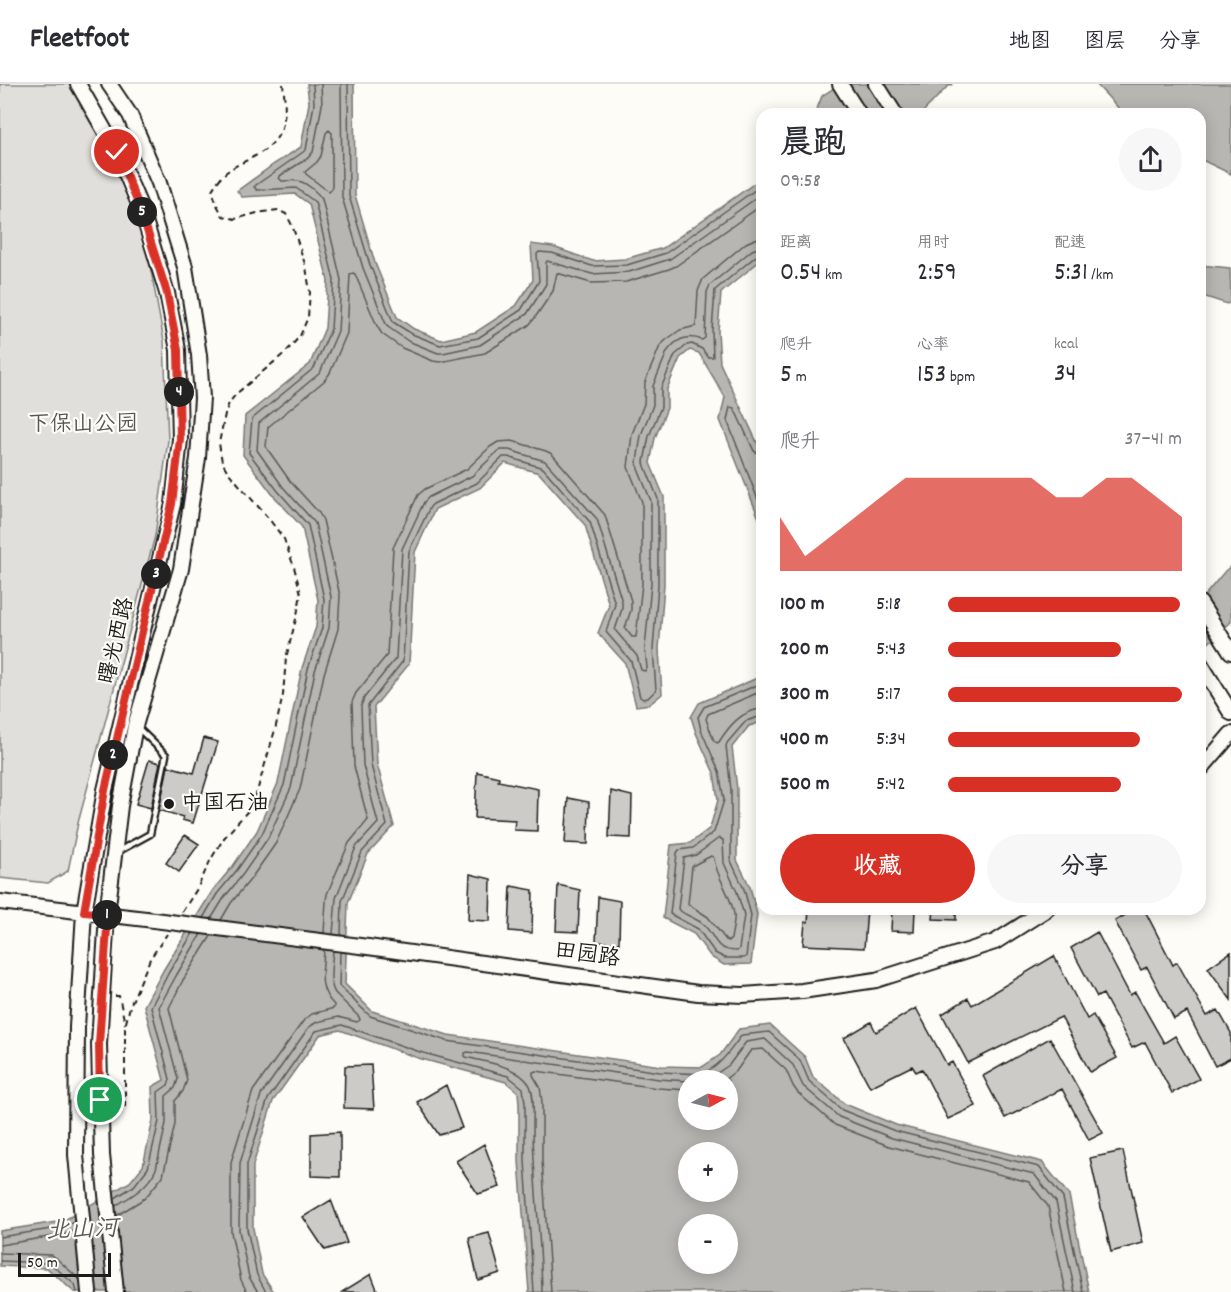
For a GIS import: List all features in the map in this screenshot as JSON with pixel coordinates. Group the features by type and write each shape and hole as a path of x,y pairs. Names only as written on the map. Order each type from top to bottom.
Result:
{"main road":[{"name":"曙光西路","path":"78,84 117,152 141,211 167,293 178,350 180,439 172,504 105,790 84,912 77,1027 76,1155 88,1292"},
{"name":"曙光西路","path":"109,84 130,115 155,173 185,267 200,355 202,398 198,458 181,568 135,726 120,806 108,914 99,1044 102,1155 116,1292"},
{"path":"840,84 855,108"},
{"path":"876,84 891,108"},
{"path":"1206,612 1231,652"},
{"path":"1206,673 1231,713"},
{"path":"1206,763 1231,734"},
{"name":"田园路","path":"0,902 368,947 698,993 743,995 802,991 876,980 995,942 1038,915"}],"lane":[{"path":"115,853 150,834 166,755 135,726"}],"path":[{"path":"179,915 197,889 224,838 252,805 277,722 283,695 286,658 301,594 284,539 228,472 222,462 219,443 229,403 236,394 286,352 300,336 308,317 310,292 306,267 286,214 278,210 235,219 223,216 212,190 218,180 232,167 256,156 272,145 282,129 285,105 283,84"},
{"path":"125,1027 130,1006 150,959 168,933"},
{"path":"102,995 119,996 125,1027 125,1107"}],"green space":[{"name":"下保山公园","path":"0,84 71,84 113,154 147,249 164,341 168,440 155,536 78,823 68,871 48,883 0,878"}],"water":[{"name":"北山河","path":"307,84 354,84 355,195 375,263 397,317 414,329 441,340 476,332 516,306 533,280 531,244 553,247 593,261 625,259 663,248 756,182 756,264 721,293 718,331 720,363 756,440 756,511 720,420 725,397 699,353 690,350 680,358 667,389 667,408 655,438 650,463 664,497 664,585 659,649 662,694 650,704 636,706 625,663 598,633 609,605 585,525 539,473 505,463 480,488 435,509 415,552 409,664 374,707 377,764 394,826 368,854 348,903 345,984 372,1011 448,1035 661,1066 702,1067 720,1055 739,1029 770,1025 805,1057 813,1077 845,1104 896,1125 1042,1162 1069,1195 1089,1292 529,1292 519,1161 518,1092 506,1082 418,1058 340,1030 320,1035 273,1101 253,1165 253,1228 262,1274 274,1292 74,1292 47,1268 0,1266 0,1231 63,1221 130,1182 143,1166 153,1120 152,1087 164,1080 144,1006 213,890 257,831 278,783 302,668 316,627 318,600 302,527 273,495 243,455 245,416 310,364 325,328 328,281 309,204 295,194 242,197 237,191 301,147 309,103"},
{"path":"840,84 953,84 947,87 927,108 817,108 822,96"},
{"path":"1096,84 1231,84 1231,174 1206,162 1206,108 1118,108"},
{"path":"1206,266 1230,268 1231,301 1227,304 1206,297"},
{"path":"1231,566 1231,622 1206,645 1206,594"},
{"path":"756,679 756,724 749,726 732,747 737,789 737,860 750,887 757,915 751,964 724,965 711,957 694,934 663,918 671,845 690,843 710,828 718,800 714,773 691,717 699,703"}],"building":[{"path":"204,738 218,742 193,823 182,820 183,817 159,810 168,766 194,773"},
{"path":"149,760 160,763 151,808 136,804"},
{"path":"477,772 499,777 498,781 538,789 537,831 514,830 515,820 475,818"},
{"path":"611,791 632,796 631,838 609,837"},
{"path":"568,798 589,802 588,844 565,843"},
{"path":"185,835 199,844 179,872 166,863"},
{"path":"470,874 491,879 490,921 468,920"},
{"path":"558,885 580,890 578,932 556,931"},
{"path":"511,886 533,890 532,933 509,931"},
{"path":"598,897 620,901 619,943 596,942"},
{"path":"809,915 867,915 864,948 803,945 805,922 808,922"},
{"path":"892,915 915,915 914,932 891,931"},
{"path":"933,915 956,915 956,920 933,919"},
{"path":"1125,915 1147,915 1173,965 1177,962 1207,1016 1218,1010 1231,1033 1231,1058 1215,1066 1187,1012 1174,1019 1147,967 1141,970 1115,921"},
{"path":"1097,932 1130,995 1135,992 1164,1043 1175,1036 1199,1079 1172,1093 1145,1042 1132,1048 1103,994 1097,997 1071,948"},
{"path":"1231,952 1231,1000 1208,968"},
{"path":"1054,956 1087,1019 1093,1015 1117,1058 1090,1072 1061,1017 968,1063 942,1014 968,998 972,1005"},
{"path":"916,1008 947,1065 952,1062 976,1106 948,1119 922,1069 916,1072 912,1066 870,1087 844,1038 871,1022 876,1032"},
{"path":"1050,1038 1103,1133 1089,1140 1062,1089 1005,1118 983,1076"},
{"path":"371,1065 374,1109 344,1108 345,1066"},
{"path":"446,1085 462,1128 439,1135 417,1102"},
{"path":"340,1132 340,1177 311,1176 311,1134"},
{"path":"484,1144 500,1187 478,1194 456,1161"},
{"path":"1123,1151 1143,1243 1111,1252 1090,1158"},
{"path":"331,1200 347,1243 325,1250 303,1217"},
{"path":"489,1233 500,1273 478,1280 469,1238"},
{"path":"371,1274 378,1292 342,1292"}],"place":[{"name":"中国石油","path":"169,804"}],"route":[{"path":"100,1100 99,1044 108,914 84,912 105,790 172,504 180,439 178,350 167,293 141,211 117,152"}]}
